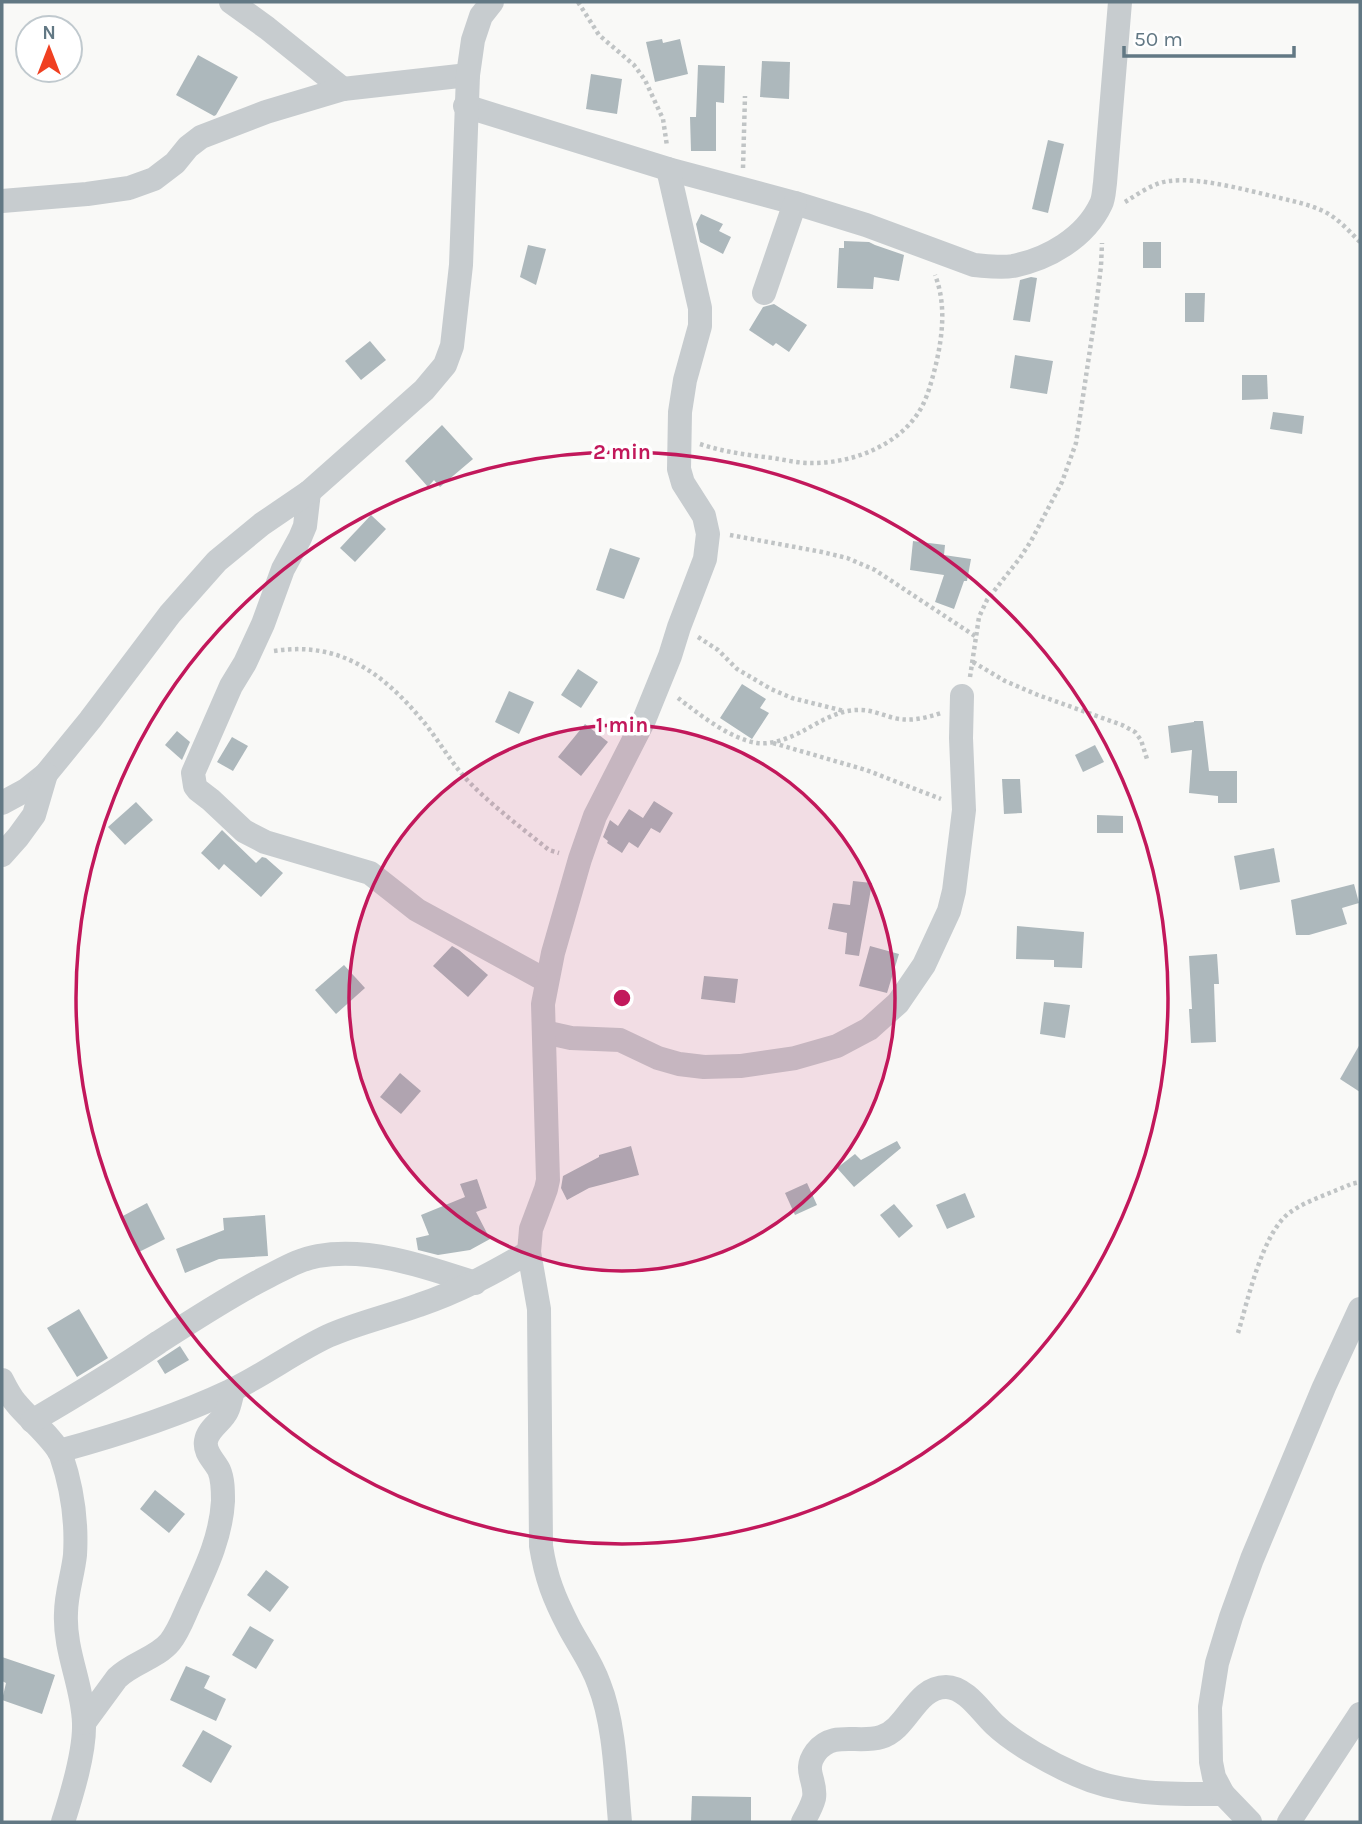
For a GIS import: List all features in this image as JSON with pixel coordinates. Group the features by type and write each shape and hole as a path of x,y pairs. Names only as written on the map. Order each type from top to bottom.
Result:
{"street":[{"path":"231,2 343,89"},
{"path":"2,803 26,790 46,774 170,614 235,544 309,492 424,390 445,365 452,346 461,265 465,106 472,40 481,16 492,2"},
{"path":"465,106 667,169 795,203 923,245 974,265 1013,266 1062,247 1083,230 1101,203 1105,183 1120,2"},
{"path":"2,201 129,188 154,178 175,163 188,147 201,137 266,112 343,89 468,75"},
{"path":"620,1822 608,1717 600,1685 548,1583 544,1565 541,1533 539,1309 529,1252 531,1229 548,1180 544,1004 559,926 595,816 644,720 705,559 708,534 704,516 684,483 679,469 678,438 685,380 700,326 700,308 667,169"},
{"path":"764,293 795,203"},
{"path":"309,492 300,538 283,569 263,624 194,768 194,781 198,790 253,837 370,873 417,909 547,981"},
{"path":"544,1032 571,1038 620,1040 658,1059 704,1067 740,1066 795,1059 837,1046 869,1029 898,1003 924,965 949,911 964,810 962,696"},
{"path":"2,855 34,815 46,774"},
{"path":"59,1451 131,1431 184,1412 233,1390 328,1336 475,1283 529,1252"},
{"path":"32,1421 209,1310 297,1262 342,1254 380,1257 432,1269 475,1283"},
{"path":"1250,1822 1223,1794 1214,1777 1210,1755 1210,1707 1217,1663 1260,1539 1360,1309"},
{"path":"2,1380 8,1402 32,1421 59,1451 68,1478 74,1519 75,1556 65,1612 84,1723 64,1822"},
{"path":"84,1723 112,1683 124,1671 163,1649 170,1642 203,1574 219,1531 223,1501 222,1479 206,1449 207,1436 227,1412 233,1390"},
{"path":"803,1822 814,1798 809,1767 824,1744 832,1740 874,1739 888,1734 925,1695 934,1689 945,1687 956,1688 965,1695 996,1727 1014,1741 1078,1776 1147,1793 1223,1794"},
{"path":"1289,1822 1360,1714"}],"path":[{"path":"578,2 599,35 634,65 645,80 663,119 667,169"},
{"path":"743,190 745,96"},
{"path":"1101,203 1102,218 1153,186 1167,181 1207,183 1316,208 1338,220 1360,242"},
{"path":"679,627 710,644 737,669 771,689 792,698 845,711 860,710 895,718 922,719 944,712 962,696 968,685 973,662 979,617 987,600 1020,558 1062,482 1076,443 1097,303 1103,240"},
{"path":"678,438 742,455 808,463 855,458 876,449 897,435 915,417 924,402 939,351 942,303 939,285 923,245"},
{"path":"708,534 735,536 847,558 875,570 975,636"},
{"path":"245,663 273,652 295,648 327,652 352,660 383,679 421,719 470,783 549,850 580,859"},
{"path":"973,662 1005,681 1135,732 1141,740 1147,759"},
{"path":"659,684 698,713 738,737 757,743 771,743 866,770 964,810"},
{"path":"771,743 795,735 845,711"},
{"path":"1238,1333 1259,1263 1274,1231 1290,1211 1360,1182"}],"building":[{"path":"662,39 663,43 680,39 688,74 655,82 646,42"},
{"path":"198,55 238,77 214,116 176,95"},
{"path":"762,61 790,62 789,99 760,97"},
{"path":"698,65 725,66 724,103 716,102 716,151 691,151 690,117 696,117"},
{"path":"591,74 622,79 617,114 586,109"},
{"path":"1048,140 1064,144 1048,213 1032,209"},
{"path":"701,214 723,224 719,231 731,237 723,254 700,242 696,224"},
{"path":"844,241 869,242 904,255 899,281 874,277 873,289 837,288 839,248 844,248"},
{"path":"1143,242 1161,242 1161,268 1143,268"},
{"path":"528,245 546,249 536,285 520,277"},
{"path":"1037,278 1030,322 1013,320 1020,280"},
{"path":"1185,293 1205,293 1204,322 1185,322"},
{"path":"774,304 807,325 789,352 776,343 773,346 749,330 763,307"},
{"path":"370,341 386,360 361,380 345,361"},
{"path":"1015,355 1053,361 1047,394 1010,388"},
{"path":"1242,375 1267,375 1268,399 1242,400"},
{"path":"1273,412 1304,416 1302,434 1270,429"},
{"path":"442,425 473,459 440,487 434,480 428,487 405,461"},
{"path":"371,515 386,529 355,562 340,548"},
{"path":"913,541 945,545 944,555 971,559 967,581 964,581 954,609 935,602 944,575 910,570"},
{"path":"610,548 640,558 624,599 596,590"},
{"path":"578,669 598,682 581,708 561,695"},
{"path":"742,684 766,699 760,708 769,713 752,739 720,718"},
{"path":"509,691 534,702 519,734 495,722"},
{"path":"1203,721 1209,771 1237,771 1237,803 1218,803 1218,796 1189,793 1192,750 1171,753 1168,726"},
{"path":"585,724 608,742 581,776 558,757"},
{"path":"177,731 190,742 182,760 165,745"},
{"path":"232,737 248,746 233,771 217,762"},
{"path":"1095,745 1104,762 1083,772 1075,755"},
{"path":"1002,779 1020,779 1022,813 1004,814"},
{"path":"654,801 673,813 660,833 651,828 638,848 629,842 622,853 607,843 603,837 610,820 618,826 629,809 643,818"},
{"path":"136,802 153,820 125,845 108,827"},
{"path":"1097,815 1123,816 1123,833 1097,833"},
{"path":"222,830 256,863 262,857 266,858 283,873 261,897 224,864 219,870 201,853"},
{"path":"1274,848 1280,882 1240,890 1234,856"},
{"path":"853,881 872,883 859,956 845,954 847,933 828,929 833,903 850,905"},
{"path":"1354,884 1359,903 1342,908 1347,924 1309,935 1296,935 1291,900"},
{"path":"1017,926 1084,932 1082,968 1054,967 1054,960 1016,959"},
{"path":"452,946 488,975 468,997 433,966"},
{"path":"870,946 899,954 887,993 859,986"},
{"path":"1217,954 1219,984 1214,984 1216,1042 1191,1043 1189,956"},
{"path":"344,965 365,988 336,1014 315,990"},
{"path":"704,976 738,979 735,1003 701,999"},
{"path":"1044,1002 1070,1005 1065,1038 1040,1034"},
{"path":"1360,1044 1360,1092 1340,1079"},
{"path":"400,1073 421,1091 401,1114 380,1097"},
{"path":"897,1141 901,1148 854,1187 837,1168 855,1154 861,1160"},
{"path":"631,1146 639,1175 589,1188 567,1200 561,1188 563,1176 599,1155"},
{"path":"477,1179 487,1208 476,1212 490,1239 470,1250 438,1255 418,1250 416,1238 429,1235 421,1215 465,1197 460,1184"},
{"path":"807,1183 817,1205 795,1215 785,1193"},
{"path":"965,1193 975,1217 947,1229 936,1205"},
{"path":"147,1203 165,1239 139,1252 121,1217"},
{"path":"894,1204 913,1226 899,1238 880,1215"},
{"path":"265,1215 268,1256 219,1259 185,1273 176,1249 224,1230 223,1218"},
{"path":"79,1309 108,1358 77,1377 47,1328"},
{"path":"180,1346 189,1360 165,1374 157,1361"},
{"path":"155,1490 185,1514 169,1533 140,1509"},
{"path":"266,1570 289,1587 270,1612 247,1595"},
{"path":"250,1626 274,1640 256,1669 232,1655"},
{"path":"2,1657 55,1675 42,1714 2,1700 6,1683 2,1681"},
{"path":"186,1666 210,1676 204,1688 226,1699 216,1721 170,1700"},
{"path":"203,1730 232,1746 211,1783 182,1766"},
{"path":"692,1796 751,1797 751,1822 691,1822"}]}
